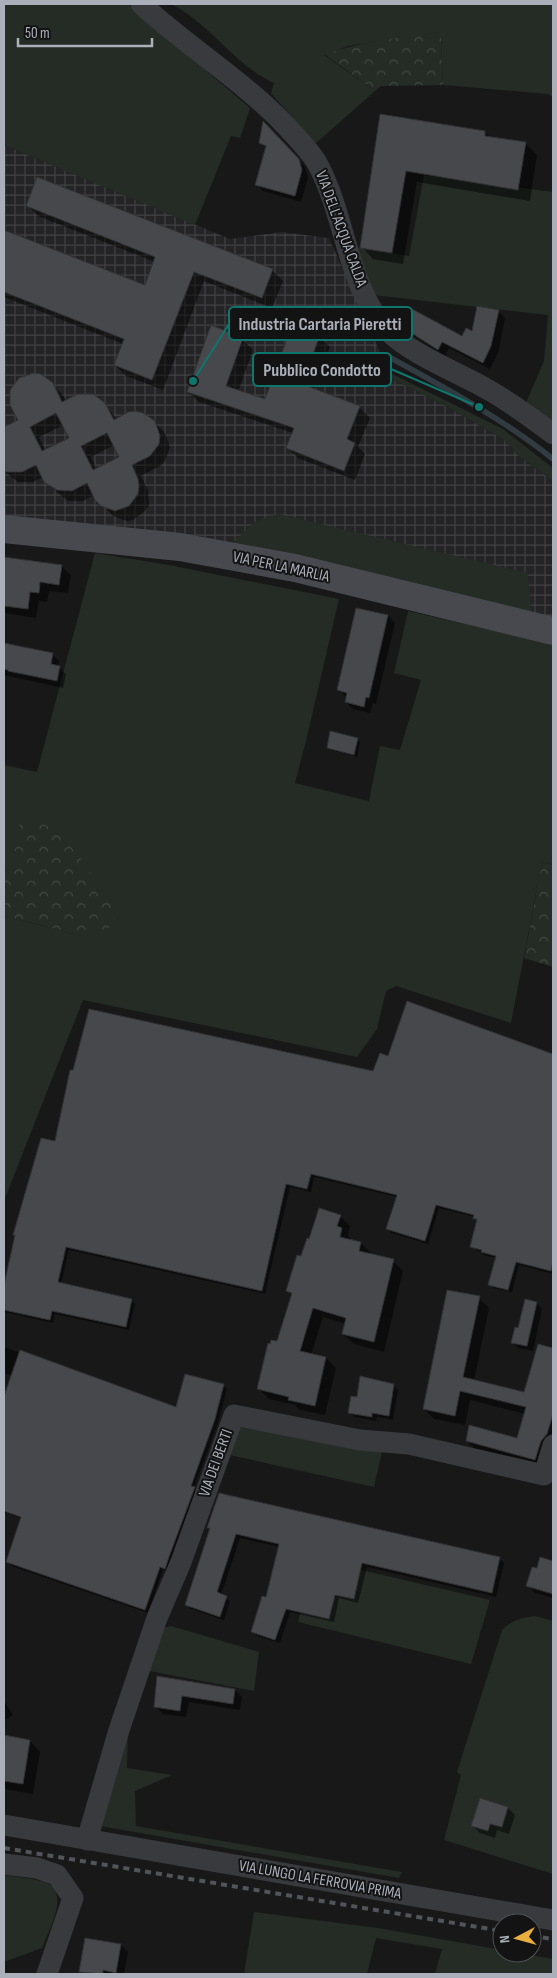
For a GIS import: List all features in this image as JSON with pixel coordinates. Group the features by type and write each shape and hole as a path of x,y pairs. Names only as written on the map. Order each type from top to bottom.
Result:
{"street":[{"name":"VIA DELL'ACQUA CALDA","path":"141,4 160,22 268,106 316,161 329,188 368,302 390,334 418,352 488,390 553,434"},
{"name":"VIA PER LA MARLIA","path":"4,529 180,547 294,568 553,632"},
{"name":"VIA DEI BERTI","path":"87,1840 119,1730 151,1636 181,1562 234,1415 360,1440 409,1444 544,1475 553,1445"},
{"name":"VIA LUNGO LA FERROVIA PRIMA","path":"4,1825 553,1920"},
{"path":"4,1864 36,1868 57,1875 73,1898 46,1974"}],"shaded area":[{"path":"4,145 230,239 281,232 329,238 380,352 375,370 384,383 387,384 390,378 448,407 506,441 519,456 553,481 553,619 190,539 4,516"}],"green space":[{"path":"4,4 128,4 250,108 240,138 231,136 195,225 4,145"},
{"path":"171,4 553,4 553,97 548,94 443,85 441,32 348,46 324,55 375,91 315,144 271,93 274,83 247,66 198,22"},
{"path":"441,32 443,85 381,86 375,91 324,54 367,43"},
{"path":"424,175 553,192 553,425 525,405 544,361 548,315 373,295 355,247 409,256"},
{"path":"372,364 503,429 553,468 553,481 519,456 506,441 448,407 390,378 387,384 384,384"},
{"path":"278,514 528,573 531,612 229,546 256,521"},
{"path":"95,553 169,565 339,599 295,783 369,801 380,746 400,750 421,680 394,673 408,611 553,644 553,865 542,862 511,1023 396,986 386,991 377,1029 357,1057 83,1000 4,1201 4,916 82,936 11,869 4,870 4,765 37,772"},
{"path":"21,817 62,831 115,910 114,926 82,936 4,916 4,870 11,869"},
{"path":"542,862 553,865 553,967 524,958"},
{"path":"241,1425 383,1447 374,1487 225,1454"},
{"path":"314,1559 490,1600 471,1664 298,1622"},
{"path":"535,1616 553,1621 553,1874 444,1840 461,1775 457,1772 502,1630 517,1620"},
{"path":"171,1626 259,1652 254,1691 144,1670 164,1628"},
{"path":"128,1732 127,1768 172,1775 135,1791 136,1826 402,1872 399,1878 100,1826"},
{"path":"4,1875 35,1880 51,1885 57,1898 57,1907 42,1948 4,1962"},
{"path":"254,1912 378,1928 492,1948 492,1963 542,1963 542,1957 553,1959 553,1974 435,1974 442,1949 376,1938 367,1974 244,1974"}],"building":[{"path":"380,114 485,131 485,136 526,142 518,190 406,171 392,253 360,248"},
{"path":"263,121 299,159 302,170 295,196 255,185 266,146 259,143"},
{"path":"37,177 273,269 262,298 194,272 152,380 114,365 124,339 4,292 4,230 145,285 155,257 26,206"},
{"path":"477,306 499,310 491,346 483,363 442,342 438,350 402,327 412,309 462,336 466,328 472,331"},
{"path":"211,325 243,338 226,386 265,399 292,325 320,335 302,384 360,406 347,439 355,443 344,471 286,448 294,428 187,392"},
{"path":"33,373 41,374 53,383 62,402 78,394 93,394 105,403 114,420 128,412 135,411 143,413 155,421 160,436 159,444 150,456 132,465 139,486 138,494 129,506 115,511 101,506 95,500 87,483 72,491 57,490 44,482 36,465 22,472 4,472 4,427 18,420 10,405 10,390 19,378","holes":["56,413 69,438 42,451 30,427","107,433 119,457 93,470 81,446"]},
{"path":"4,557 62,565 59,585 40,582 39,593 30,592 28,609 4,606"},
{"path":"356,608 388,615 369,698 366,697 364,707 345,702 347,693 337,690"},
{"path":"4,643 53,653 51,664 60,666 57,681 4,669"},
{"path":"330,731 358,738 354,755 327,748"},
{"path":"407,1001 553,1054 553,1261 551,1271 516,1262 508,1290 488,1285 496,1256 470,1247 477,1219 473,1219 474,1215 436,1205 425,1241 386,1229 397,1195 311,1174 307,1189 286,1184 262,1291 66,1247 58,1282 132,1299 126,1327 52,1311 50,1320 4,1310 4,1285 15,1235 13,1235 41,1138 55,1141 70,1070 73,1070 89,1009 373,1071 380,1053 388,1056"},
{"path":"319,1208 341,1215 337,1226 342,1228 340,1237 361,1242 359,1251 394,1259 374,1342 342,1334 346,1318 313,1308 300,1351 326,1357 315,1406 288,1400 289,1397 257,1389 268,1343 270,1344 271,1340 277,1341 292,1293 286,1291 297,1255 301,1256 307,1238 309,1239"},
{"path":"447,1290 480,1296 463,1377 524,1392 538,1344 553,1348 553,1414 547,1434 541,1441 535,1460 466,1441 469,1425 517,1438 526,1407 460,1391 455,1416 423,1409"},
{"path":"525,1299 537,1302 527,1346 511,1343 515,1327 518,1328"},
{"path":"20,1350 176,1407 185,1374 224,1384 215,1419 191,1486 195,1487 165,1569 160,1567 145,1610 6,1562 21,1517 4,1511 4,1396"},
{"path":"360,1376 394,1384 389,1416 372,1413 372,1417 348,1413 351,1396 357,1397"},
{"path":"219,1493 500,1557 492,1593 362,1563 354,1599 335,1595 329,1619 286,1609 275,1640 251,1632 262,1596 266,1597 279,1544 236,1534 217,1592 227,1596 220,1617 185,1605 210,1528 207,1528"},
{"path":"540,1557 553,1561 553,1594 526,1586 532,1567 537,1568"},
{"path":"157,1676 235,1689 233,1704 182,1696 180,1711 154,1707"},
{"path":"4,1735 30,1740 23,1784 4,1781"},
{"path":"480,1798 508,1807 502,1827 490,1824 488,1831 471,1826"},
{"path":"85,1938 121,1944 116,1973 103,1970 103,1974 79,1972"}],"waterway":[{"path":"391,358 495,418 553,459"}],"railway":[{"path":"4,1848 492,1929"},
{"path":"542,1937 553,1939"}],"place":[{"name":"Industria Cartaria Pieretti","path":"193,381"},
{"name":"Pubblico Condotto","path":"479,407"}]}
